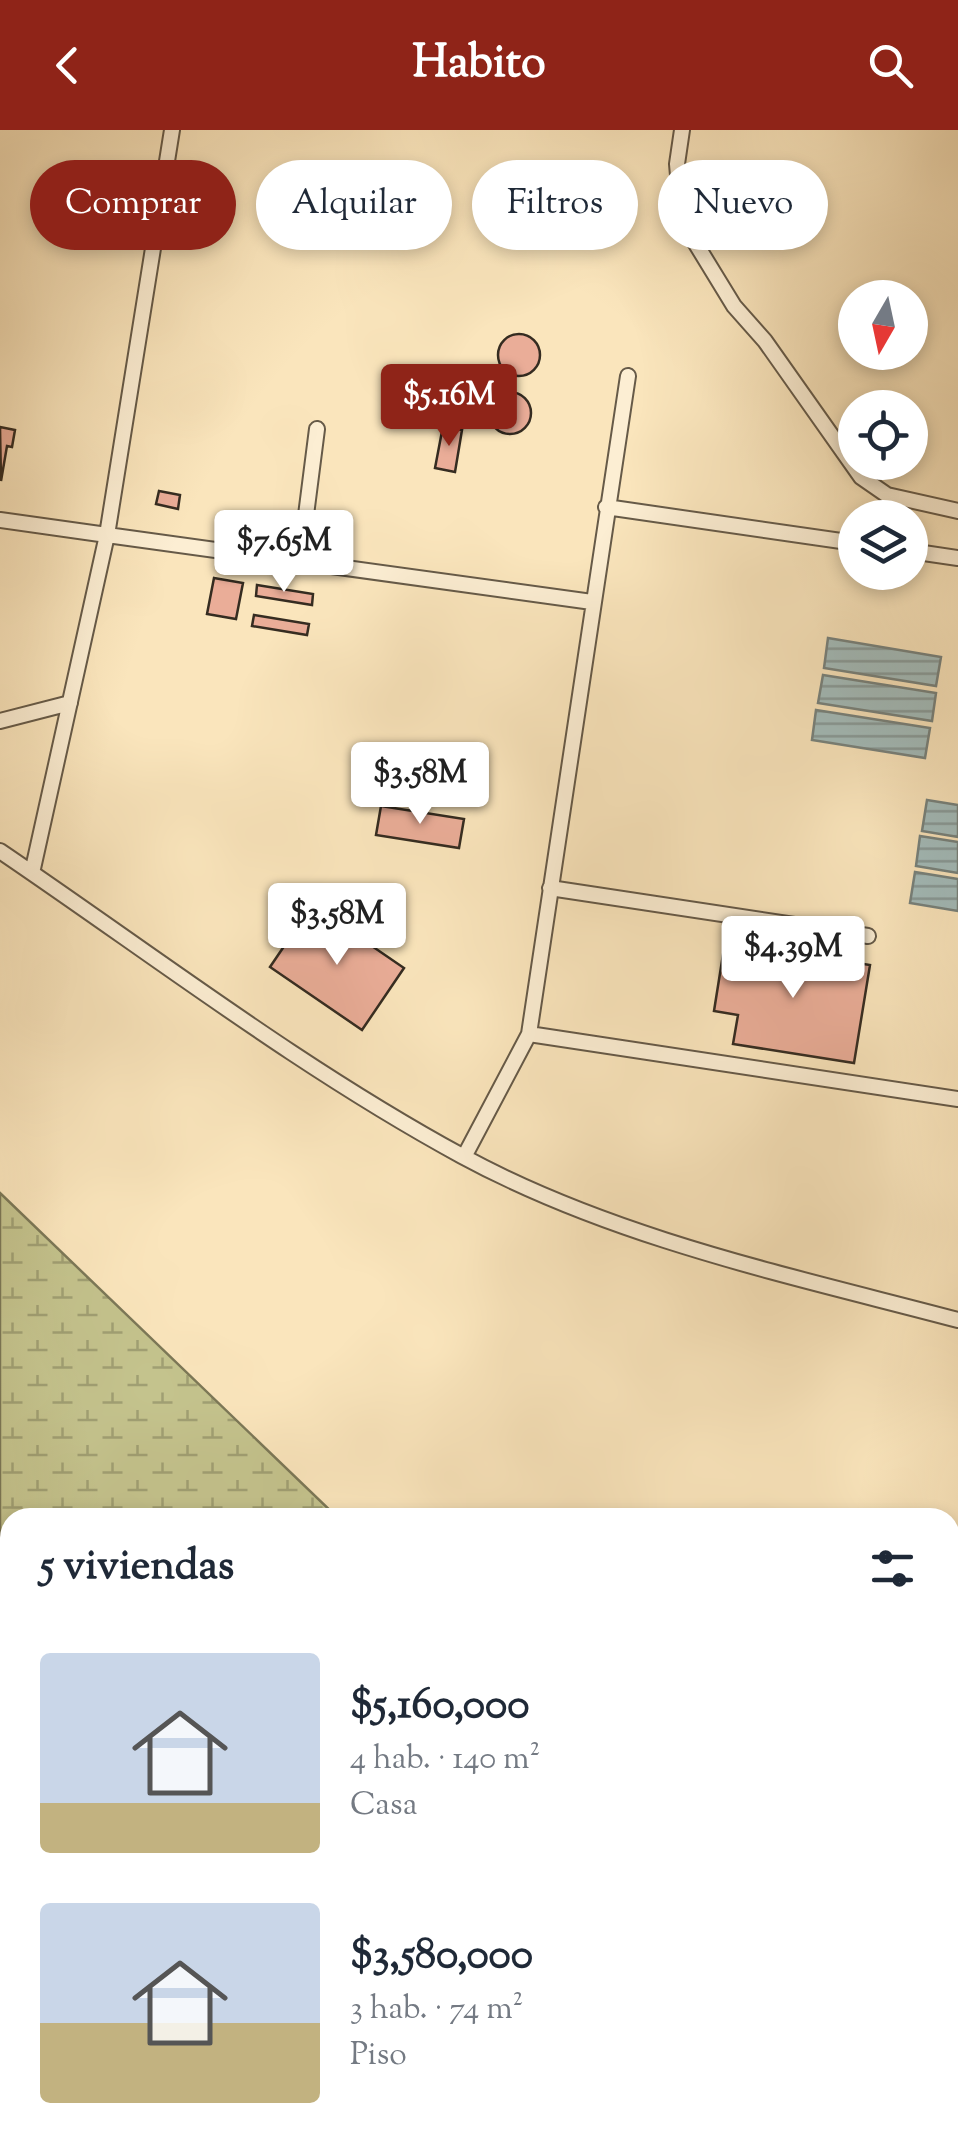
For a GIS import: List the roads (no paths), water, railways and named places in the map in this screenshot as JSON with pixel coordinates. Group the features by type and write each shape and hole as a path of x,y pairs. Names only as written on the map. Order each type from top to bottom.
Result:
{"lane":[{"path":"32,873 107,535 172,130"},
{"path":"682,130 676,164 682,221 734,306 765,341 861,477 886,495 958,511"},
{"path":"464,1157 529,1034 628,376"},
{"path":"300,562 317,429"},
{"path":"606,507 838,541"},
{"path":"0,520 592,602"},
{"path":"928,554 958,558"},
{"path":"0,721 70,704"},
{"path":"0,851 304,1060 464,1157 594,1215 750,1265 958,1320"},
{"path":"550,888 868,936"},
{"path":"529,1034 958,1099"}],"water":[{"path":"828,638 941,657 936,686 824,668"},
{"path":"823,675 936,693 932,721 818,703"},
{"path":"816,710 930,728 925,758 812,740"},
{"path":"927,800 958,805 958,837 922,831"},
{"path":"920,836 958,842 958,873 916,866"},
{"path":"915,872 958,879 958,911 910,903"}]}
